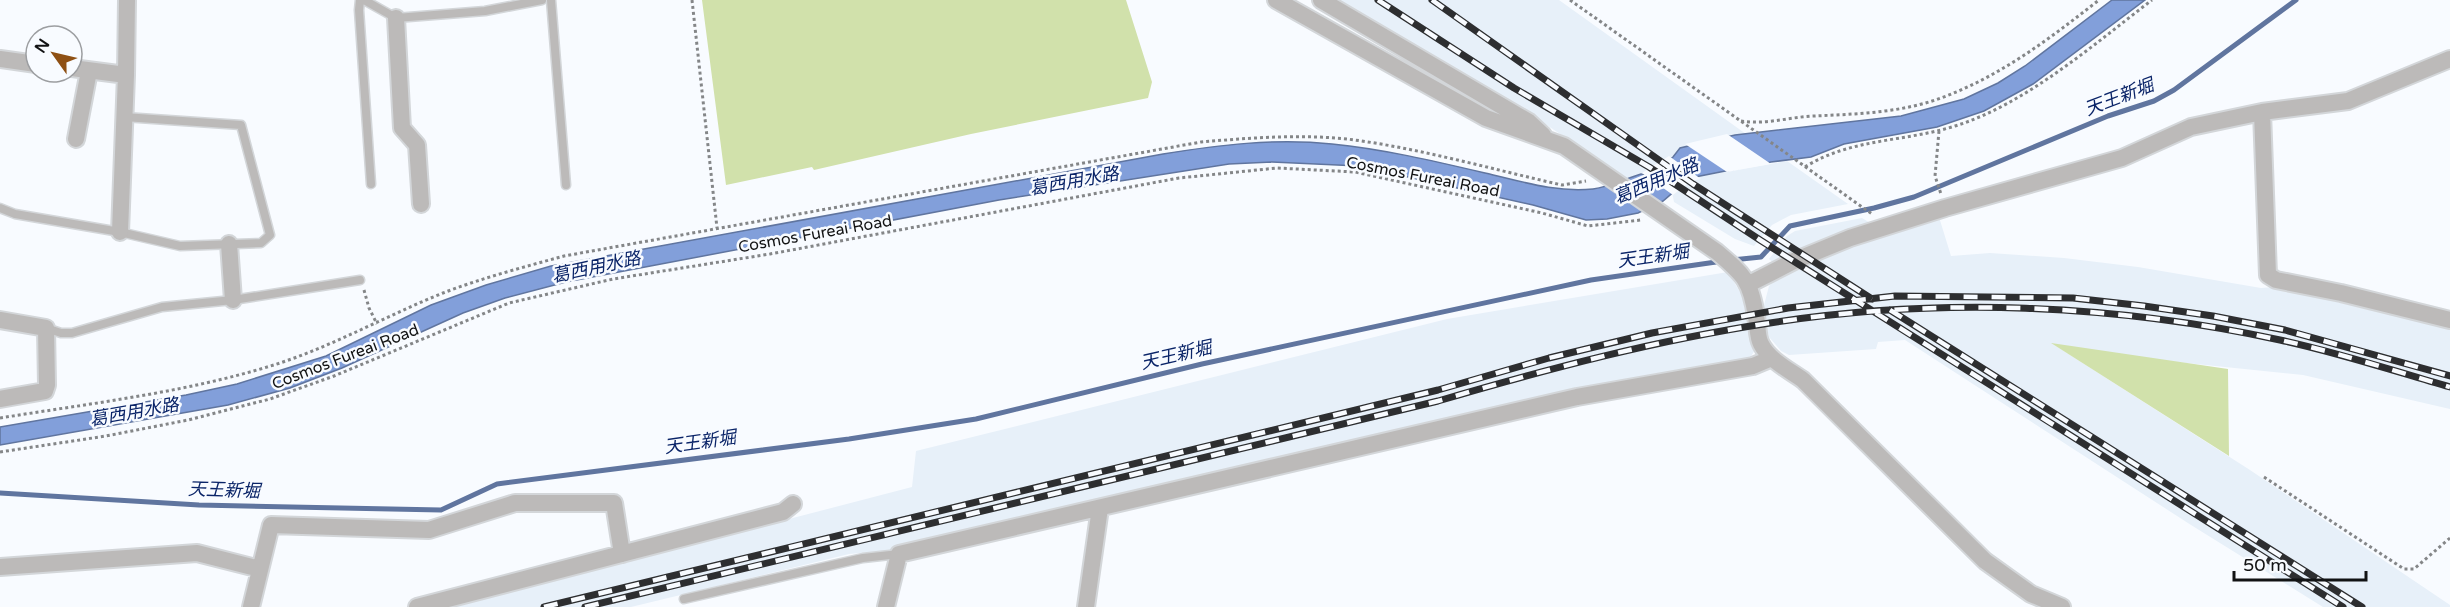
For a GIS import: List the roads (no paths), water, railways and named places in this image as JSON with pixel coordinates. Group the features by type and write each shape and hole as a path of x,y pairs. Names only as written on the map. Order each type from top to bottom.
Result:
{"street":[{"path":"120,232 127,0"},
{"path":"1276,0 1486,118 1564,146 1600,170 1653,214 1717,252 1744,277 1753,292 1760,343 1772,358 1803,380 1985,561 2031,594 2062,607"},
{"path":"1322,0 1529,122 1547,140"},
{"path":"396,18 402,128 417,145 421,204"},
{"path":"0,59 24,62"},
{"path":"1744,277 1886,225 2122,158 2192,127 2262,112 2348,100 2377,91 2450,59"},
{"path":"84,70 126,75"},
{"path":"76,139 79,84"},
{"path":"2262,112 2268,275 2276,280 2341,293 2450,320"},
{"path":"229,244 232,300"},
{"path":"0,320 46,328 47,385 45,391 0,399"},
{"path":"886,607 899,554 1577,397 1754,366 1772,358"},
{"path":"251,607 270,525 429,530 515,503 614,503 622,554"},
{"path":"417,607 783,512 794,504"},
{"path":"1086,607 1100,508"},
{"path":"0,567 197,553 260,569"}],"lane":[{"path":"371,184 359,10 362,0 396,18 485,11 542,0"},
{"path":"552,0 566,185"},
{"path":"0,208 15,214 120,232 180,246 261,243 270,235 241,125 124,117"},
{"path":"46,328 61,333 72,333 162,307 232,300 360,280"},
{"path":"684,598 863,558 899,554"}],"water":[{"name":"葛西用水路","path":"2112,0 2145,0 2033,84 1984,111 1937,127 1844,144 1811,157 1771,162 1690,178 1663,201 1638,213 1607,219 1586,220 1533,205 1359,166 1272,162 1229,164 999,200 566,282 505,298 463,313 342,368 290,388 228,405 0,445 0,427 237,384 326,356 431,305 486,285 551,266 1163,154 1247,143 1311,142 1408,156 1552,188 1579,190 1599,188 1641,174 1646,175 1673,157 1680,148 1735,135 1901,116 1964,99 1998,83 2025,66"}],"waterway":[{"name":"天王新堀","path":"1732,260 1761,257 1790,226 1914,197 2108,116 2154,101 2174,90 2296,0"},
{"name":"天王新堀","path":"0,493 199,505 441,510 497,484 849,439 976,419 1202,364 1591,280 1723,261"}],"railway":[{"path":"1378,0 1514,88 1649,167 1760,240 2343,607"},
{"path":"1432,0 1693,184 1872,299"},
{"path":"544,607 1438,390 1549,358 1652,333 1788,308 1895,296 2073,298 2213,316 2285,330 2450,376"},
{"path":"585,607 1438,401 1602,356 1728,330 1833,315 1961,307 2026,308 2154,318 2280,340 2450,387"},
{"path":"1890,310 2362,607"}]}
